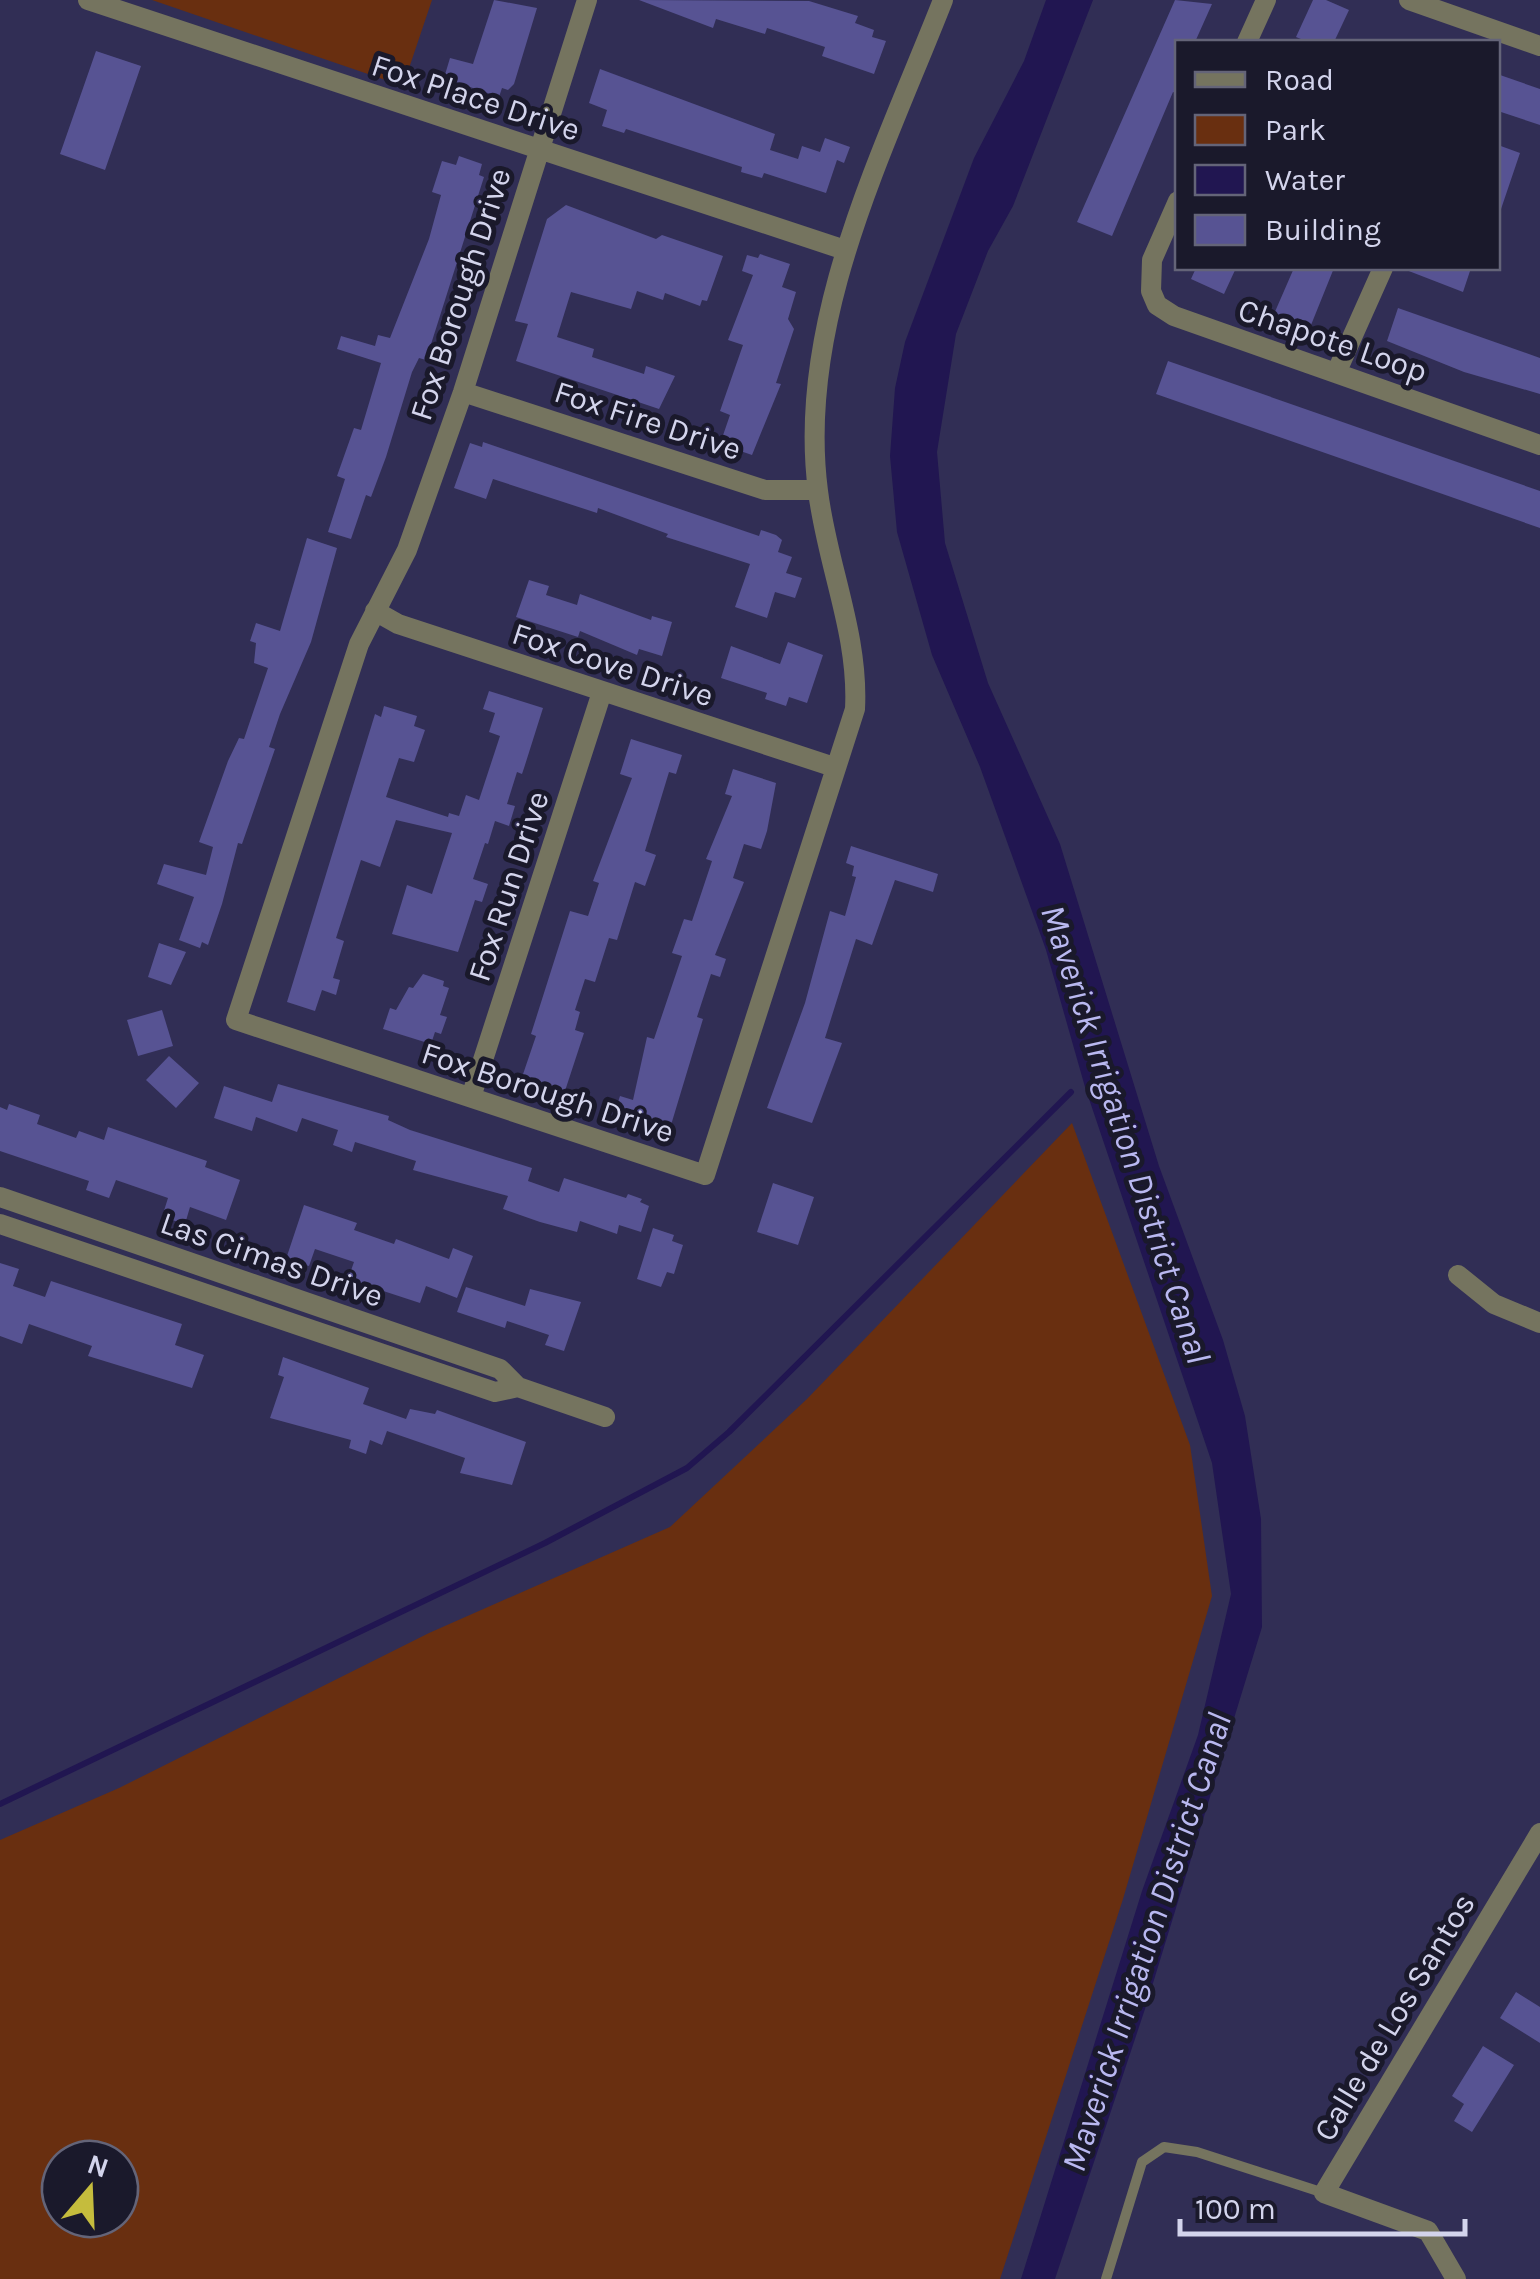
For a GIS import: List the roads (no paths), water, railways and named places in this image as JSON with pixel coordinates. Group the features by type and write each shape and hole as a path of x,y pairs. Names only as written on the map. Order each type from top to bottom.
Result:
{"street":[{"name":"Fox Place Drive","path":"88,0 845,250"},
{"name":"Fox Borough Drive","path":"587,0 462,392 407,550 359,644 236,1020 705,1175 855,709 857,668 818,490 825,324 845,250 942,0"},
{"path":"1248,40 1266,0"},
{"path":"1409,0 1487,36 1540,46"},
{"name":"Chapote Loop","path":"1175,208 1152,260 1150,291 1156,304 1174,316 1540,445"},
{"path":"1337,372 1383,270"},
{"name":"Fox Fire Drive","path":"462,392 765,490 818,490"},
{"name":"Fox Cove Drive","path":"375,611 398,624 834,767"},
{"name":"Fox Run Drive","path":"471,1097 602,692"},
{"name":"Las Cimas Drive","path":"0,1197 500,1368 518,1387 605,1417"},
{"path":"39,1237 47,1214"},
{"name":"Las Cimas Drive","path":"0,1224 496,1392 518,1387"},
{"path":"113,1262 121,1239"},
{"path":"209,1295 217,1272"},
{"path":"1458,1275 1494,1304 1540,1323"},
{"path":"298,1326 306,1302"},
{"path":"396,1359 404,1335"},
{"name":"Calle de Los Santos","path":"1456,2279 1428,2231 1324,2192 1540,1833"}],"lane":[{"path":"1106,2279 1142,2162 1164,2147 1197,2152 1324,2192"}],"water":[{"name":"Maverick Irrigation District Canal","path":"1046,0 1093,0 1013,206 988,251 956,334 937,452 945,543 988,683 1060,844 1159,1166 1223,1340 1245,1416 1261,1519 1262,1627 1146,2006 1055,2279 1021,2279 1142,1891 1198,1735 1231,1594 1212,1463 1085,1087 1046,950 980,767 932,655 897,532 890,456 895,388 905,342 974,158 1024,61"}],"waterway":[{"path":"0,1804 545,1543 687,1468 729,1432 1071,1092"}]}
